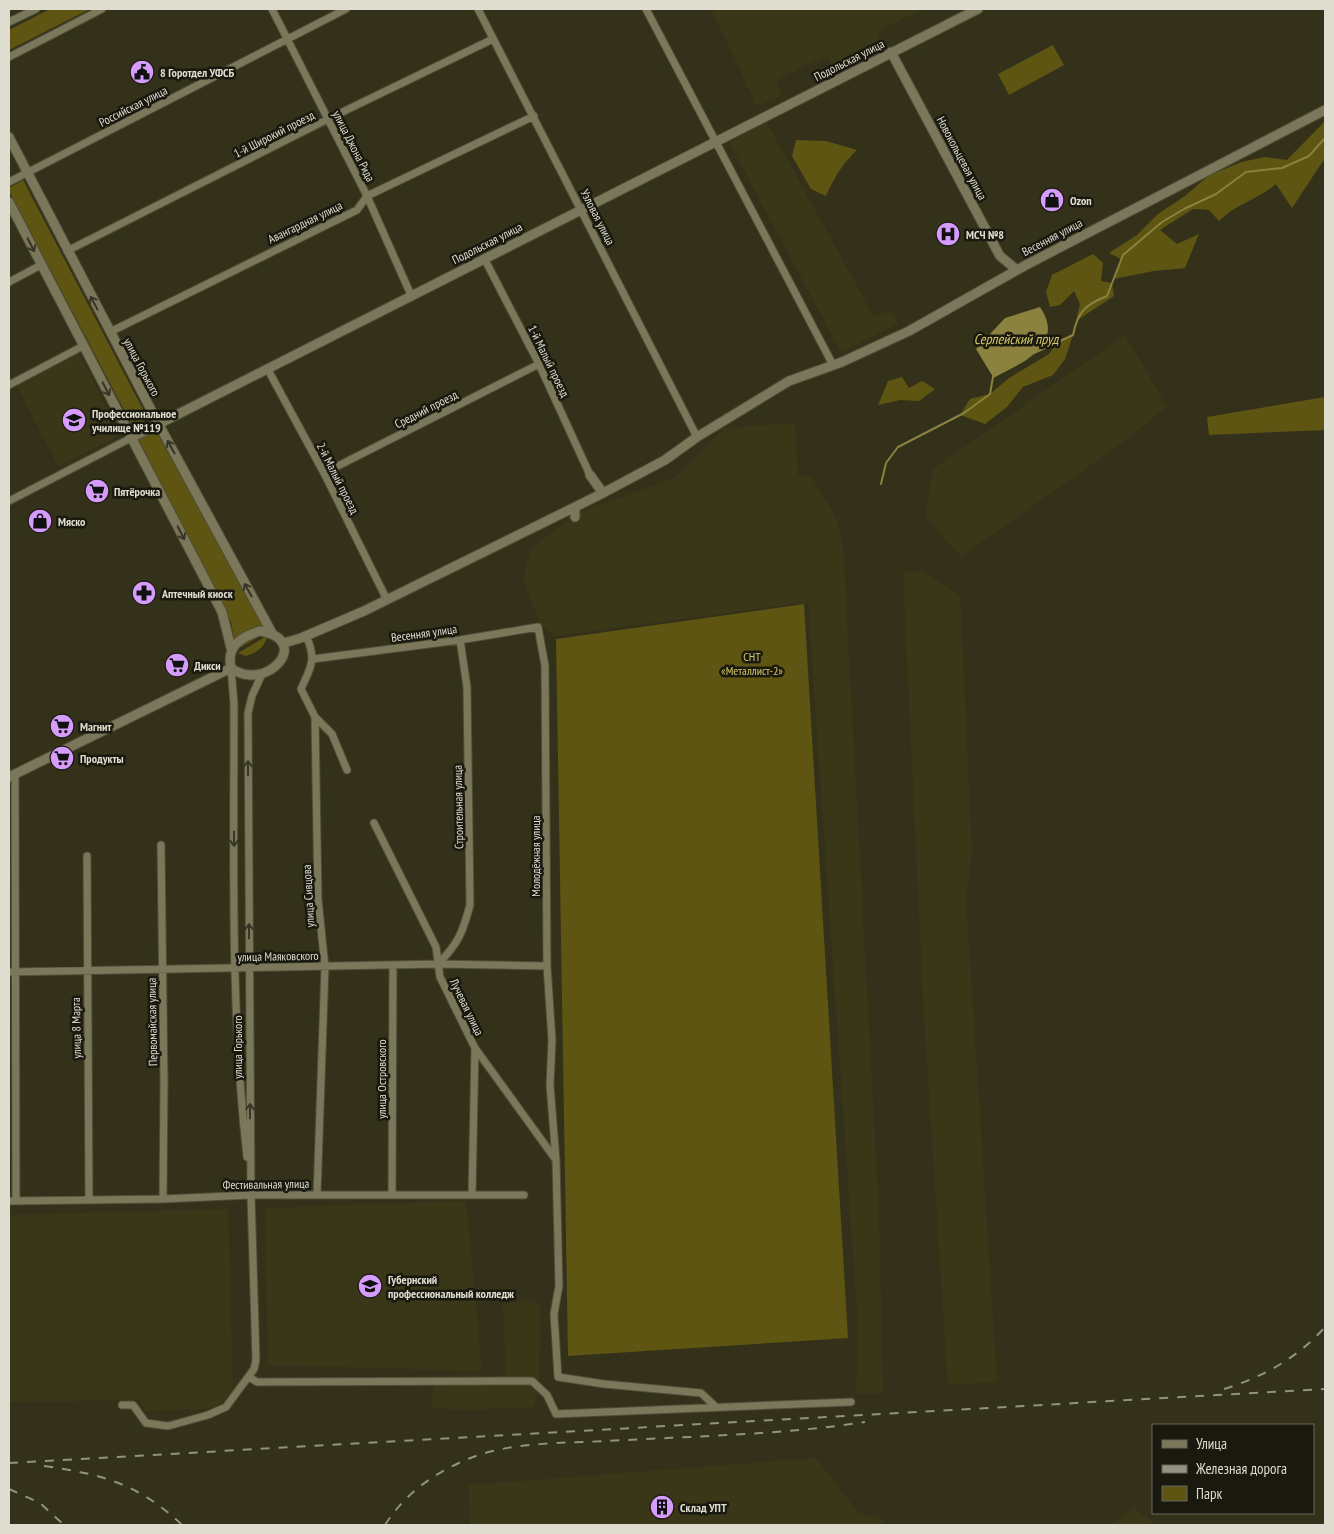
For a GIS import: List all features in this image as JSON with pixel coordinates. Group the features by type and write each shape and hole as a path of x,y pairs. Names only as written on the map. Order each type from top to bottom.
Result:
{"street":[{"path":"9,22 36,9"},
{"path":"9,57 102,9"},
{"name":"улица Джона Рида","path":"272,9 367,196 411,295"},
{"name":"Российская улица","path":"9,182 227,71 286,38 346,9"},
{"name":"Узловая улица","path":"478,9 697,437"},
{"path":"646,9 833,365"},
{"name":"Подольская улица","path":"9,501 267,368 978,9"},
{"name":"1-й Широкий проезд","path":"67,251 328,119 493,39"},
{"name":"Новокольцевая улица","path":"891,52 1000,256 1017,270"},
{"name":"Весенняя улица","path":"284,643 306,636 388,600 603,493 665,460 697,437 789,381 833,365 909,331 1017,270 1325,110"},
{"name":"Авангардная улица","path":"110,332 358,210 367,196 534,116"},
{"name":"улица Горького","path":"9,137 158,424 272,632"},
{"path":"9,202 222,612 231,648 229,660 231,668 246,676 262,674 278,662 285,651 284,643 277,634 260,630 250,634 231,648"},
{"name":"1-й Малый проезд","path":"484,258 539,364 590,475"},
{"path":"9,282 41,266"},
{"path":"9,385 83,346"},
{"name":"Средний проезд","path":"324,473 539,364"},
{"name":"2-й Малый проезд","path":"267,368 324,473 388,600"},
{"path":"590,475 603,493"},
{"path":"575,507 575,517"},
{"name":"Весенняя улица","path":"313,659 460,640 538,627"},
{"name":"Молодёжная улица","path":"538,627 545,666 547,966 552,1040 550,1085 556,1160 558,1286 554,1314 558,1377 604,1384 701,1393 716,1407"},
{"path":"306,636 312,650 313,659 301,689 315,718 332,734 347,770"},
{"name":"Строительная улица","path":"438,964 453,949 463,934 470,905 467,687 460,640"},
{"path":"12,1201 12,776 231,668"},
{"name":"улица Горького","path":"231,668 234,704 235,968 240,1097 251,1195"},
{"name":"улица Горького","path":"251,1195 248,713 252,696 262,674"},
{"name":"улица Сивцова","path":"315,718 318,899 324,967 316,1194"},
{"name":"Лучевая улица","path":"374,822 436,947 440,977 475,1048 556,1160"},
{"name":"Первомайская улица","path":"161,845 164,1081 163,1199"},
{"name":"улица 8 Марта","path":"87,856 86,971 89,1200"},
{"name":"улица Маяковского","path":"12,972 438,964 547,966"},
{"name":"улица Островского","path":"392,1194 393,965"},
{"path":"472,1194 475,1048"},
{"name":"Фестивальная улица","path":"12,1201 316,1194 524,1194"},
{"path":"122,1405 133,1405 146,1423 168,1426 226,1408 249,1376 256,1360 251,1195"},
{"path":"249,1376 257,1382 532,1381 547,1395 556,1414 852,1402"}],"shaded area":[{"path":"711,9 924,9 877,31 881,43 833,68 827,55 776,80 782,95 757,106"},
{"path":"766,121 874,317 890,310 898,324 841,352 729,142"},
{"path":"1125,335 1167,407 1126,440 961,557 925,516 933,469"},
{"name":"Профессиональное училище №119","path":"79,354 121,435 58,466 17,386"},
{"path":"795,423 798,476 811,476 836,518 843,546 879,1214 883,1394 856,1393 858,1326 808,602 555,636 540,624 523,579 531,548 580,512 674,478 725,428"},
{"path":"921,571 960,595 972,853 966,898 997,1382 948,1385 924,1018 903,572"},
{"name":"Губернский профессиональный колледж","path":"466,1201 482,1371 268,1365 265,1208"},
{"path":"228,1209 233,1389 221,1403 211,1408 145,1411 140,1400 9,1402 9,1215"},
{"path":"530,1300 540,1304 539,1380 534,1407 466,1410 431,1408 435,1377 482,1378 506,1375 503,1304"},
{"path":"816,1458 859,1514 882,1518 884,1525 470,1525 469,1485"},
{"path":"1134,1508 1158,1525 1109,1525"}],"green space":[{"path":"50,9 90,9 9,50 9,30"},
{"path":"1053,45 1064,65 1009,95 998,74"},
{"path":"1325,121 1325,158 1292,208 1276,184 1233,210 1219,221 1209,210 1193,209 1160,230 1177,244 1199,234 1185,268 1154,271 1113,279 1121,259 1109,253 1137,235 1158,214 1185,196 1208,176 1241,162 1265,157 1287,160"},
{"path":"796,140 826,141 857,150 839,172 826,196 811,189 792,156"},
{"path":"23,180 148,419 133,427 9,191 9,188"},
{"path":"1093,254 1103,263 1101,281 1112,283 1114,296 1076,321 1080,304 1074,291 1060,305 1050,307 1046,292 1052,275"},
{"path":"1073,335 1065,359 1053,375 1023,387 1007,407 985,424 960,415 970,399 990,394 1009,378 1049,354 1058,341"},
{"path":"902,377 909,388 922,381 935,389 919,401 900,400 878,405 888,381"},
{"path":"1325,397 1325,430 1209,435 1207,417"},
{"path":"155,429 267,632 236,650 231,622 138,438"},
{"name":"СНТ «Металлист-2»","path":"804,604 848,1338 568,1356 556,639"},
{"path":"268,635 265,643 257,651 246,656 238,653"}],"water":[{"name":"Серпейский пруд","path":"1040,307 1047,320 1048,332 1044,342 1027,359 993,377 976,349 1005,318"}],"waterway":[{"path":"1034,353 1073,335 1080,314 1088,306 1107,296 1123,255 1162,222 1216,194 1246,172 1282,168 1309,156 1325,138"},
{"path":"881,484 886,463 898,447 964,413 990,394 993,377 1026,359"}],"railway":[{"path":"1224,1389 1253,1378 1279,1365 1304,1348 1325,1327"},
{"path":"9,1463 1325,1389"},
{"path":"385,1525 403,1502 435,1476 473,1457 505,1448 557,1443 802,1430 865,1422"},
{"path":"44,1466 102,1477 119,1483 135,1490 166,1511 182,1525"},
{"path":"9,1489 40,1503 64,1525"}],"place":[{"name":"8 Горотдел УФСБ","path":"142,72"},
{"name":"Ozon","path":"1052,200"},
{"name":"МСЧ №8","path":"948,234"},
{"name":"Профессиональное училище №119","path":"74,420"},
{"name":"Пятёрочка","path":"97,491"},
{"name":"Мяско","path":"40,521"},
{"name":"Аптечный киоск","path":"144,593"},
{"name":"Дикси","path":"177,665"},
{"name":"Магнит","path":"62,726"},
{"name":"Продукты","path":"62,758"},
{"name":"Губернский профессиональный колледж","path":"370,1286"},
{"name":"Склад УПТ","path":"662,1507"}]}
